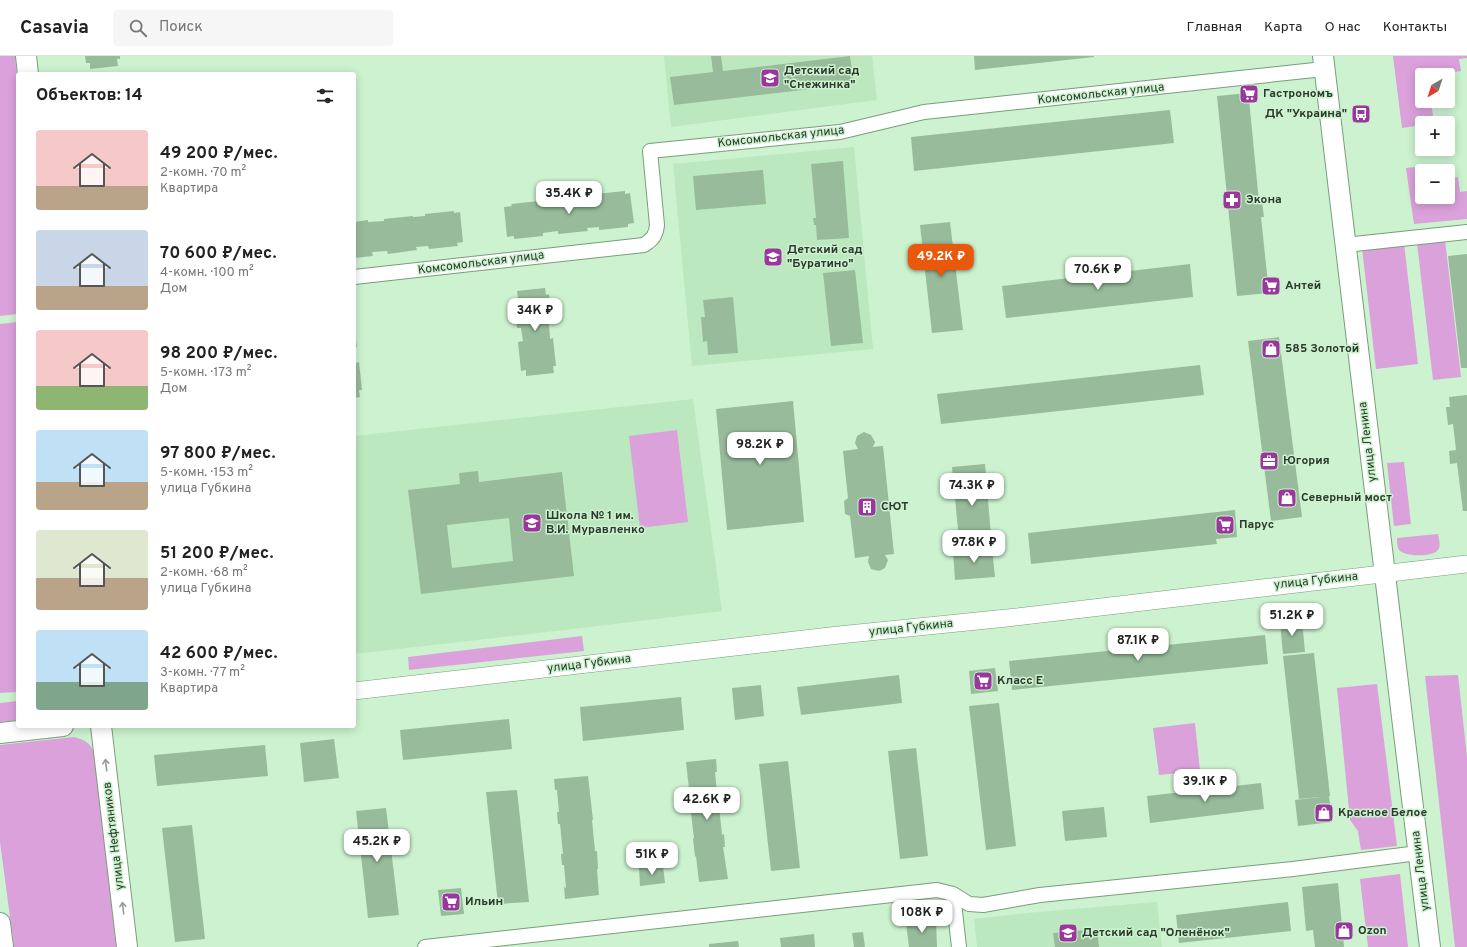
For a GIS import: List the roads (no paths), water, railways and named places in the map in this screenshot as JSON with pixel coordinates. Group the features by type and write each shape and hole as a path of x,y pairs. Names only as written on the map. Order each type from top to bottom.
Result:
{"main road":[{"path":"26,56 28,72"},
{"name":"улица Ленина","path":"1323,63 1430,947"},
{"path":"0,733 44,728"},
{"name":"улица Нефтяников","path":"101,728 127,947"},
{"path":"0,923 3,947"}],"street":[{"name":"Комсомольская улица","path":"356,277 644,245 652,240 657,233 658,224 650,151 840,132 924,112 1323,63"},
{"path":"1345,245 1467,232"},
{"name":"улица Губкина","path":"356,691 839,635 1007,618 1467,564"},
{"path":"425,947 937,890 953,894 969,904 983,905 1033,896 1293,869 1418,853"},
{"path":"953,894 959,947"}],"place":[{"name":"Детский сад \"Снежинка\"","path":"770,78"},
{"name":"Гастрономъ","path":"1249,94"},
{"name":"ДК \"Украина\"","path":"1361,114"},
{"name":"Экона","path":"1232,200"},
{"name":"Детский сад \"Буратино\"","path":"773,257"},
{"name":"Антей","path":"1271,286"},
{"name":"585 Золотой","path":"1271,349"},
{"name":"Югория","path":"1269,461"},
{"name":"Северный мост","path":"1287,498"},
{"name":"СЮТ","path":"867,507"},
{"name":"Школа № 1 им. В.И. Муравленко","path":"532,523"},
{"name":"Парус","path":"1225,525"},
{"name":"Класс Е","path":"983,681"},
{"name":"Красное Белое","path":"1324,813"},
{"name":"Ильин","path":"451,902"},
{"name":"Ozon","path":"1344,931"},
{"name":"Детский сад \"Оленёнок\"","path":"1068,933"}]}
